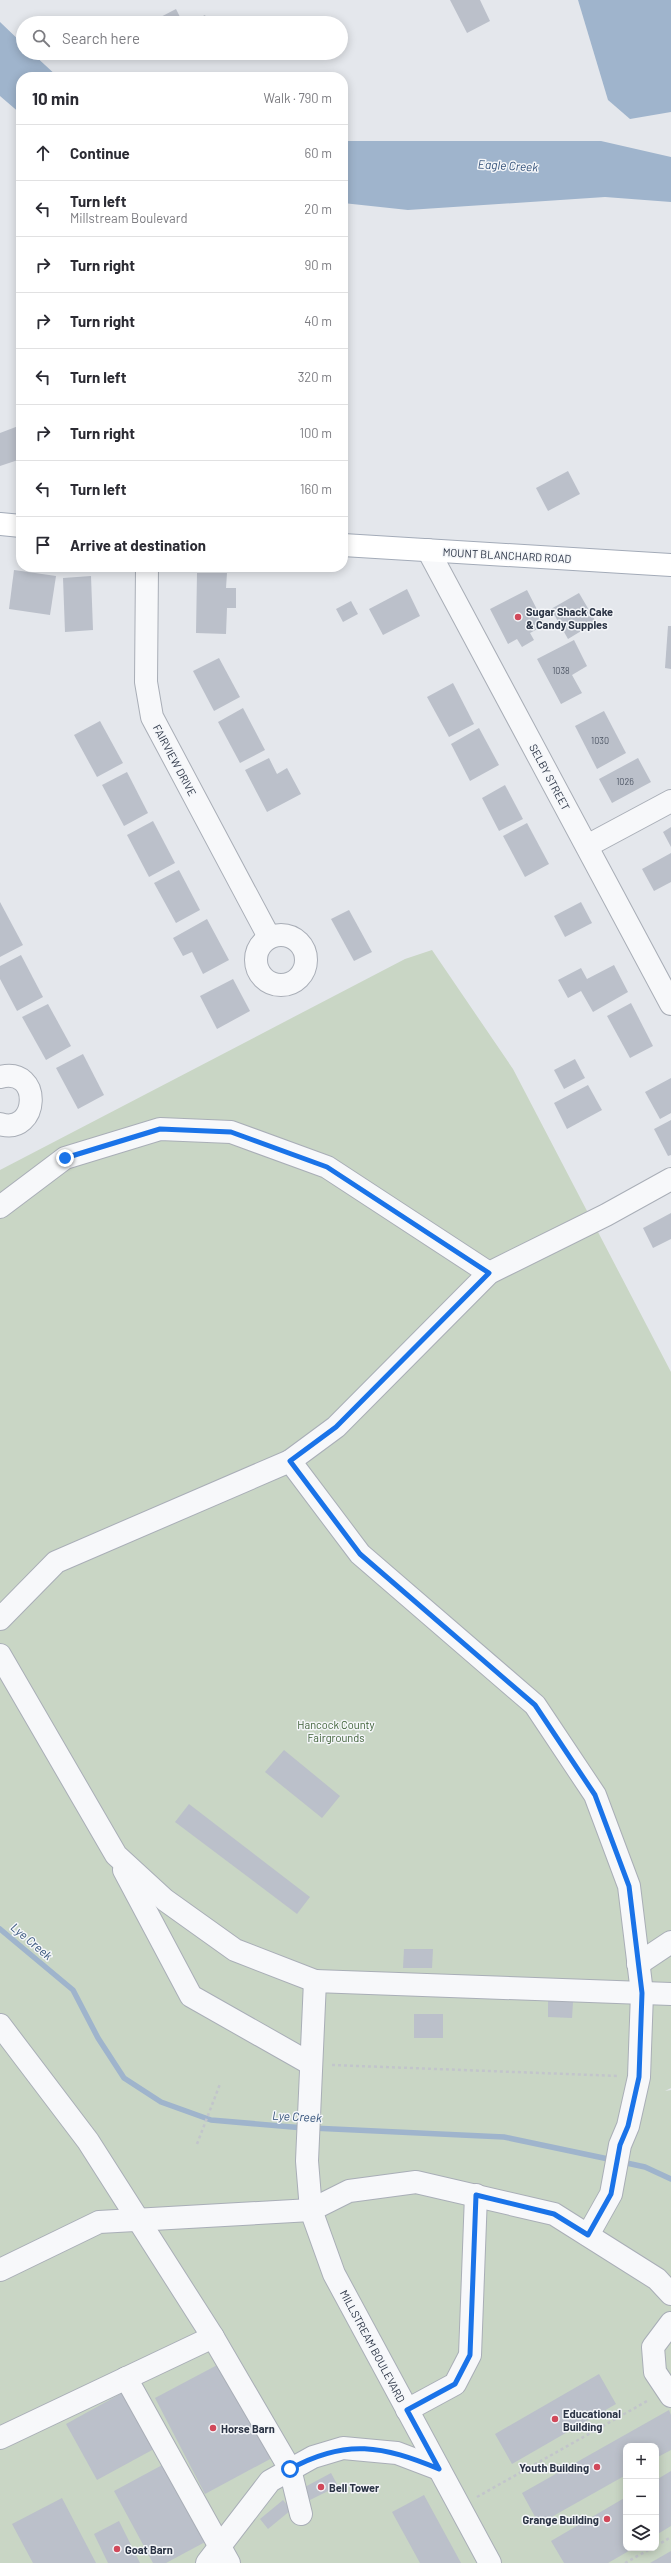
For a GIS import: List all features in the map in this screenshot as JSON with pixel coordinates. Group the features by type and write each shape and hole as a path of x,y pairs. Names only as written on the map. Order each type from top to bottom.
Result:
{"main road":[{"path":"0,524 16,526"},
{"name":"MOUNT BLANCHARD ROAD","path":"348,545 671,565"}],"street":[{"name":"SELBY STREET","path":"428,550 671,1004"},
{"name":"FAIRVIEW DRIVE","path":"147,572 146,682 152,717 269,937"},
{"path":"587,846 671,801"},
{"path":"0,1077 8,1075 21,1079 30,1089 32,1101 28,1114 19,1123 6,1126 0,1124"},
{"path":"0,1207 65,1158 160,1129 231,1132 327,1167 489,1273"},
{"path":"0,1619 56,1562 290,1461 336,1427 489,1273 606,1215 671,1179"},
{"path":"290,1461 360,1554 535,1705 595,1795 629,1886 642,1993 639,2077 628,2126 620,2145 611,2194 588,2235"},
{"path":"0,1655 116,1855 191,1996 311,2064"},
{"path":"116,1855 165,1900 235,1950 316,1981 671,1994"},
{"path":"638,1964 671,1942"},
{"name":"MILLSTREAM BOULEVARD","path":"316,1981 307,2161 311,2210 334,2274 490,2563"},
{"path":"0,2025 88,2141 213,2337 290,2469 301,2514"},
{"path":"0,2270 99,2222 311,2210 349,2191 416,2182 554,2214 657,2279 671,2294"},
{"path":"407,2410 455,2384 470,2355 476,2195"},
{"path":"669,2393 655,2372 653,2347 671,2324"},
{"path":"0,2438 213,2337"},
{"path":"126,2378 224,2554"},
{"path":"207,2563 224,2554 270,2481 313,2456 343,2448 397,2453 439,2469"}],"path":[{"path":"311,2064 639,2077"},
{"path":"197,2144 220,2084"},
{"path":"459,2507 669,2393"},
{"path":"659,2544 671,2537"},
{"path":"625,2563 647,2551"}],"green space":[{"name":"Hancock County Fairgrounds","path":"432,950 513,1069 671,1372 671,2088 665,2091 671,2090 671,2563 0,2563 0,1170 405,959"}],"water":[{"path":"578,0 671,0 671,112 630,119 608,100"},
{"path":"0,22 16,37 16,60 40,60 53,72 16,72 16,110 0,96"},
{"name":"Eagle Creek","path":"348,141 601,141 671,157 671,202 605,197 408,210 348,204"}],"building":[{"path":"450,0 480,0 490,21 467,33"},
{"path":"176,9 180,16 162,16"},
{"path":"16,427 16,461 0,466 0,433"},
{"path":"568,471 580,494 548,511 536,488"},
{"path":"14,570 16,570 16,572 56,576 50,615 9,609"},
{"path":"197,573 227,573 226,588 236,588 236,608 227,608 226,634 196,633"},
{"path":"91,576 93,630 65,632 63,578"},
{"path":"407,589 420,616 383,635 369,609"},
{"name":"Sugar Shack Cake & Candy Supples","path":"527,590 545,625 530,633 534,640 522,647 517,639 508,644 490,609"},
{"path":"579,593 596,622 568,639 551,609"},
{"path":"351,601 358,614 343,622 336,609"},
{"path":"668,626 671,626 671,669 665,668"},
{"path":"574,640 587,666 572,675 582,693 561,704 537,659"},
{"path":"219,658 240,697 214,711 193,671"},
{"path":"453,683 474,724 449,737 427,697"},
{"path":"243,708 265,750 240,763 218,722"},
{"path":"604,711 626,753 597,769 575,726"},
{"path":"100,721 123,763 97,777 74,735"},
{"path":"479,728 499,765 470,781 451,744"},
{"path":"269,758 277,774 287,768 301,794 267,812 245,770"},
{"path":"638,758 651,782 612,803 599,779"},
{"path":"127,772 148,813 124,826 102,785"},
{"path":"505,785 523,819 499,831 482,798"},
{"path":"153,821 175,863 149,877 127,835"},
{"path":"527,823 549,864 525,877 503,836"},
{"path":"671,827 671,847 663,832"},
{"path":"671,853 671,882 654,891 642,869"},
{"path":"179,870 200,910 176,923 154,883"},
{"path":"0,902 23,945 0,957"},
{"path":"581,902 592,923 565,937 554,916"},
{"path":"349,910 372,952 354,961 331,919"},
{"path":"207,919 229,960 203,974 192,952 183,956 173,938"},
{"path":"21,955 43,997 17,1011 0,979 0,966"},
{"path":"614,965 628,992 593,1012 581,991 568,998 558,980 581,968 587,979"},
{"path":"233,979 250,1011 217,1029 200,996"},
{"path":"631,1003 653,1046 630,1058 607,1016"},
{"path":"48,1004 71,1046 46,1060 22,1017"},
{"path":"83,1054 104,1095 78,1109 56,1068"},
{"path":"575,1059 585,1078 564,1089 554,1070"},
{"path":"671,1078 671,1113 660,1119 645,1092"},
{"path":"588,1085 602,1110 567,1129 554,1103"},
{"path":"671,1120 671,1155 668,1156 654,1129"},
{"path":"671,1213 671,1239 653,1248 643,1228"},
{"path":"284,1750 340,1796 322,1818 265,1772"},
{"path":"189,1804 310,1897 297,1914 175,1822"},
{"path":"404,1949 433,1949 432,1968 403,1968"},
{"path":"548,2001 573,2002 572,2018 548,2017"},
{"path":"414,2014 443,2014 443,2038 414,2038"},
{"name":"Horse Barn","path":"221,2363 272,2458 205,2494 155,2398"},
{"name":"Educational Building","path":"599,2374 616,2404 512,2464 495,2434"},
{"path":"122,2393 154,2449 97,2480 66,2424"},
{"name":"Youth Building","path":"669,2410 671,2415 671,2450 659,2456 659,2443 623,2443 623,2477 539,2524 522,2493"},
{"path":"166,2463 207,2541 166,2563 153,2563 114,2491"},
{"path":"671,2471 671,2526 659,2533 659,2479"},
{"name":"Bell Tower","path":"331,2473 338,2486 310,2500 303,2488"},
{"path":"424,2495 461,2563 420,2563 392,2512"},
{"path":"62,2498 96,2563 33,2563 12,2524"},
{"name":"Grange Building","path":"623,2499 623,2551 629,2551 608,2563 564,2563 551,2541"},
{"path":"283,2500 291,2510 268,2529 260,2519"},
{"name":"Goat Barn","path":"119,2521 140,2563 108,2563 94,2534"},
{"path":"671,2551 671,2563 650,2563"}],"waterway":[{"name":"Lye Creek","path":"0,1929 73,1990 98,2038 124,2078 161,2102 211,2120 304,2128"},
{"name":"Lye Creek","path":"312,2128 504,2137 613,2160"},
{"name":"Lye Creek","path":"622,2162 645,2167 671,2179"}],"place":[{"name":"Sugar Shack Cake & Candy Supples","path":"518,617"},
{"name":"Educational Building","path":"555,2419"},
{"name":"Horse Barn","path":"213,2428"},
{"name":"Youth Building","path":"597,2467"},
{"name":"Bell Tower","path":"321,2487"},
{"name":"Grange Building","path":"607,2519"},
{"name":"Goat Barn","path":"117,2549"}],"route":[{"path":"65,1158 160,1129 231,1132 327,1167 489,1273 436,1324 336,1427 290,1461 360,1554 535,1705 595,1795 629,1886 642,1993 639,2077 628,2126 620,2145 611,2194 588,2235 554,2214 476,2195 470,2355 455,2384 407,2410 439,2469 397,2453 343,2448 313,2456 290,2469"}]}
